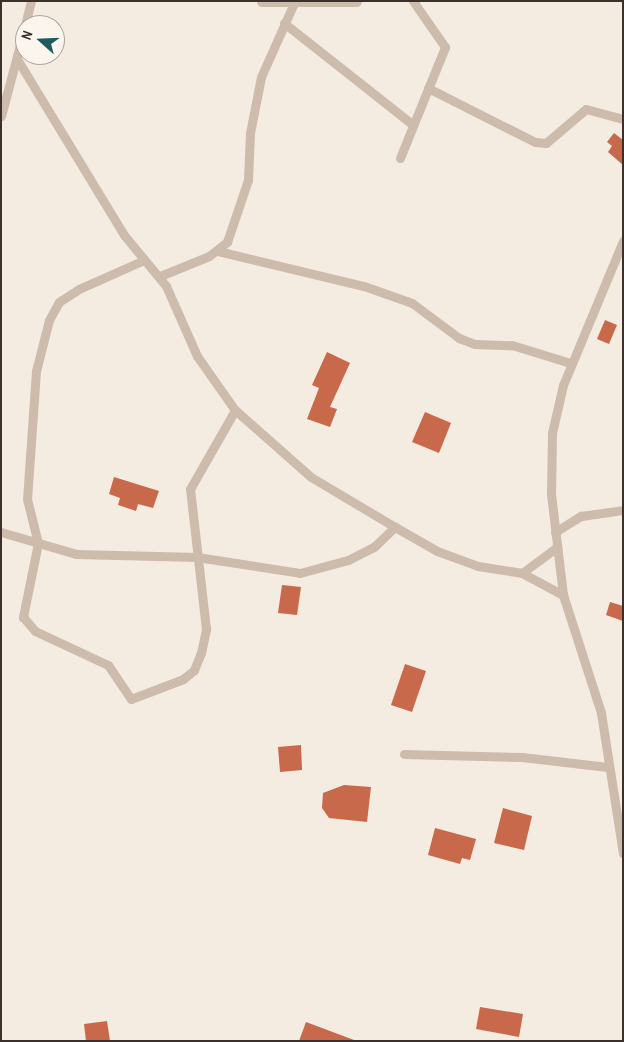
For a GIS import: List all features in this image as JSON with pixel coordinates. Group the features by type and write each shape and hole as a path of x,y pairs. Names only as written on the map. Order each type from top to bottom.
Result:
{"street":[{"path":"28,15 31,1"},
{"path":"262,1 294,3 356,1"},
{"path":"400,158 445,47 413,1"},
{"path":"160,276 218,251 231,233 248,180 255,105 284,23 294,3"},
{"path":"284,23 413,125"},
{"path":"1,116 15,65"},
{"path":"21,65 144,260 160,276 197,356 235,410 311,477 394,527 478,566 522,573 563,595"},
{"path":"428,88 535,142 546,143 586,109 623,119"},
{"path":"623,241 570,363 552,433 557,547 563,595 601,713 607,767 623,853"},
{"path":"218,251 364,286 412,303 459,338 475,344 512,345 570,363"},
{"path":"144,260 79,289 60,302 49,320 36,371 27,498 38,543 23,616 27,626 108,665 131,699 194,670 206,628 190,489 235,410"},
{"path":"556,532 581,516 623,510"},
{"path":"1,532 76,554 197,557 300,573 348,560 375,546 394,527"},
{"path":"522,573 557,547"},
{"path":"404,754 522,758 607,767"}],"building":[{"path":"614,133 623,140 623,165 608,152 612,146 607,142"},
{"path":"605,320 617,325 609,344 597,339"},
{"path":"327,352 350,363 330,407 337,409 330,427 307,419 319,388 312,385"},
{"path":"425,412 451,423 439,453 412,442"},
{"path":"114,477 159,491 153,508 138,504 136,511 118,505 120,498 109,494"},
{"path":"282,585 301,587 297,615 278,613"},
{"path":"610,602 623,606 623,621 606,615"},
{"path":"405,664 426,671 412,712 391,705"},
{"path":"301,745 302,770 280,772 278,747"},
{"path":"344,785 371,787 367,822 329,818 322,808 323,793"},
{"path":"503,808 532,816 524,850 494,843"},
{"path":"435,828 476,839 470,860 462,858 460,864 428,855"},
{"path":"480,1007 523,1014 519,1037 476,1029"},
{"path":"107,1021 110,1041 86,1041 84,1024"},
{"path":"306,1022 354,1040 354,1041 299,1041"}]}
